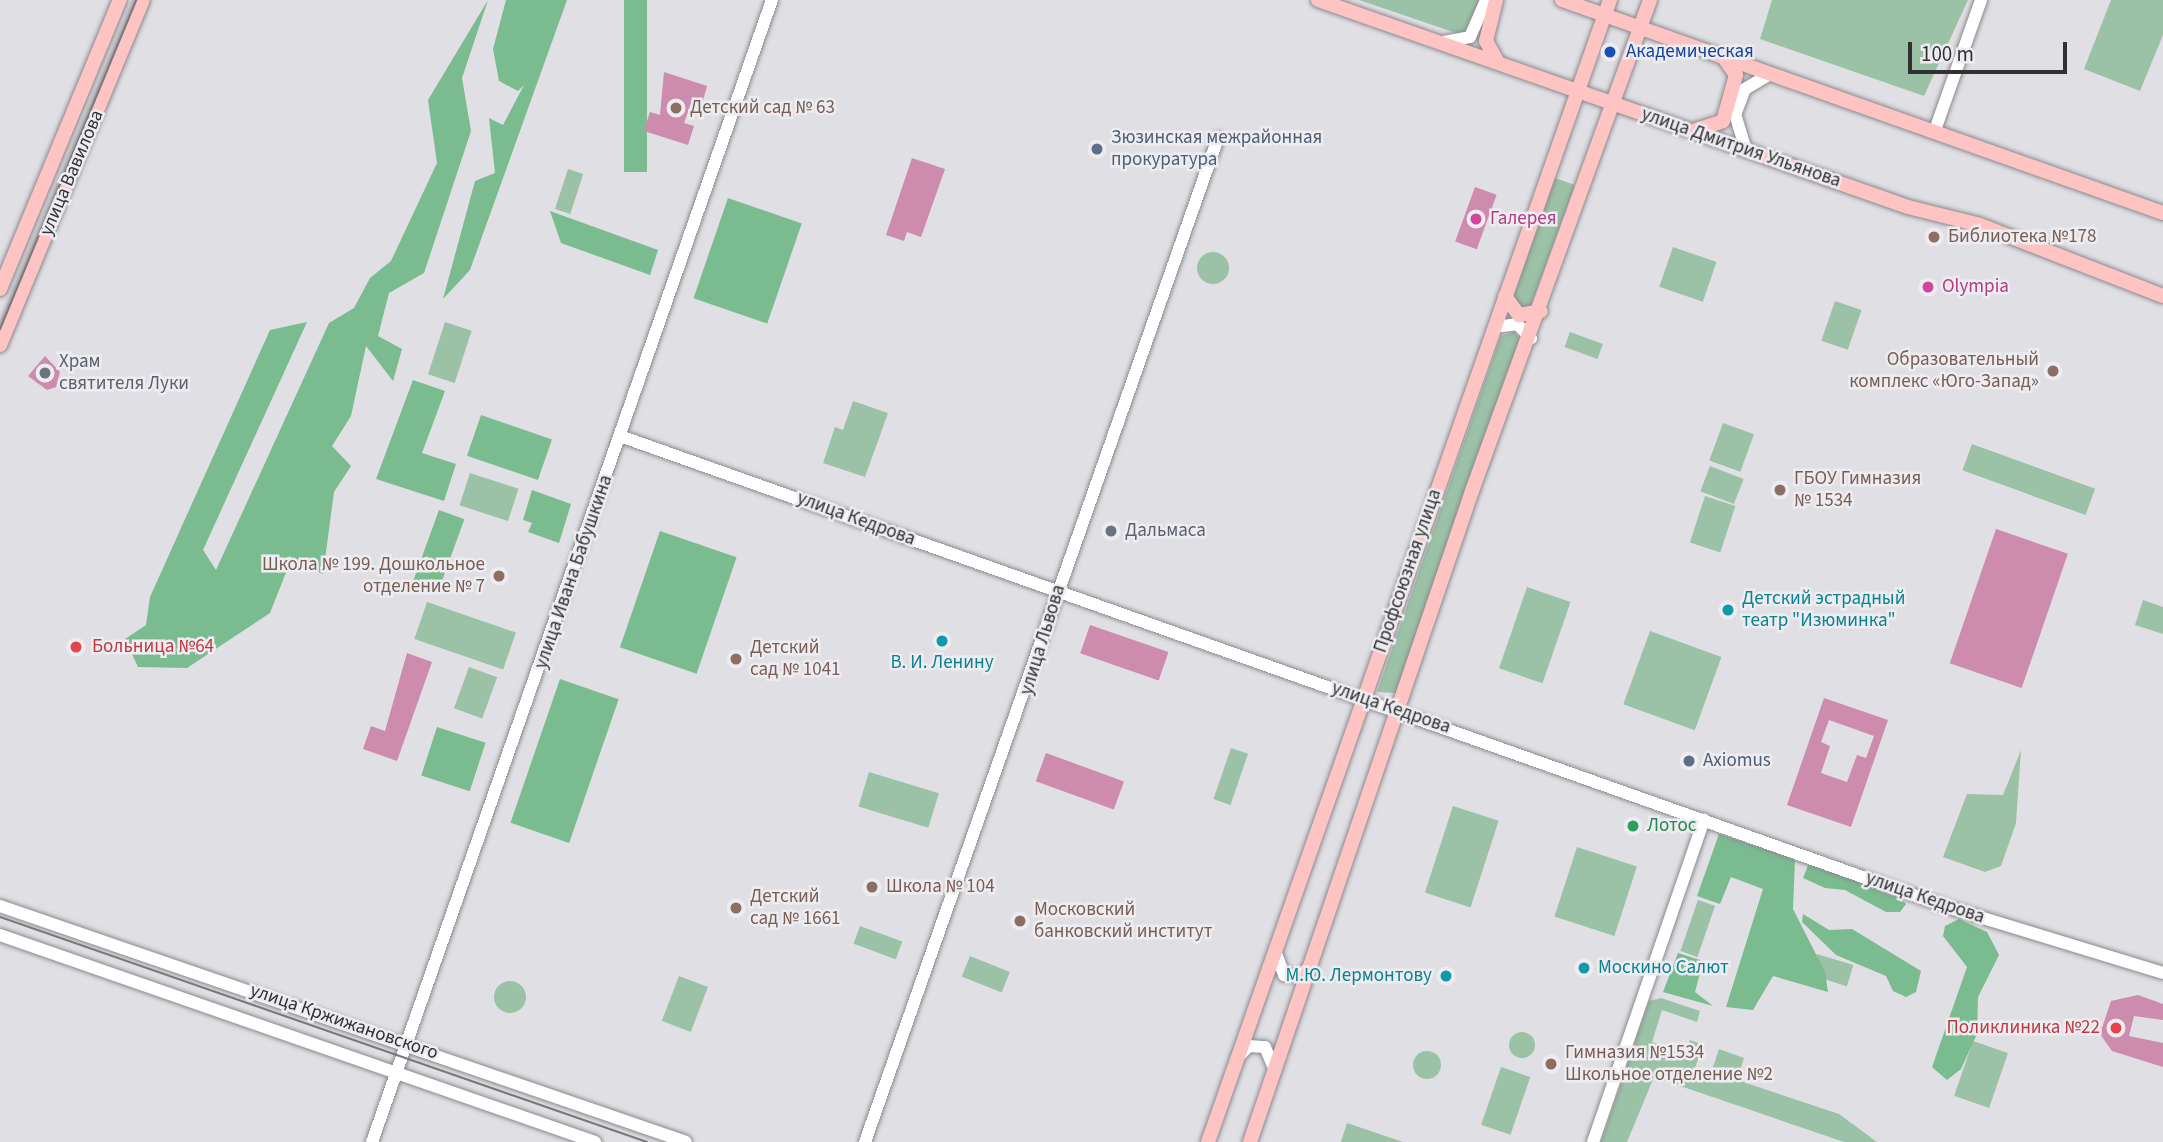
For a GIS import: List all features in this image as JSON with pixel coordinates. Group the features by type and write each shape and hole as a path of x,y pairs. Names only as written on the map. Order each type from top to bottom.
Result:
{"main road":[{"name":"улица Вавилова","path":"0,289 120,0"},
{"name":"улица Вавилова","path":"0,345 143,0"},
{"name":"улица Дмитрия Ульянова","path":"1318,0 1746,150 1980,225 2163,296"},
{"path":"1496,0 1486,41 1498,63"},
{"path":"1562,0 2163,213"},
{"name":"Профсоюзная улица","path":"1208,1142 1362,698 1610,0"},
{"name":"Профсоюзная улица","path":"1250,1142 1398,710 1650,0"},
{"path":"1692,130 1723,121 1736,75 1722,56"},
{"path":"1505,296 1519,315 1541,311"}],"street":[{"name":"улица Ивана Бабушкина","path":"372,1142 772,0"},
{"path":"1441,42 1470,37 1486,0"},
{"path":"1935,130 1981,0"},
{"path":"1746,150 1735,115 1745,89 1770,74"},
{"name":"улица Львова","path":"865,1142 1217,138"},
{"path":"1494,327 1517,324 1531,338"},
{"name":"улица Кедрова","path":"620,436 1947,906 2163,973"},
{"path":"1593,1142 1704,820"},
{"name":"улица Кржижановского","path":"0,905 686,1142"},
{"name":"улица Кржижановского","path":"0,935 595,1142"},
{"path":"1275,951 1284,975 1301,975 1312,964"},
{"path":"1238,1058 1249,1046 1265,1047 1275,1070"}],"green space":[{"path":"488,0 462,78 471,131 424,273 389,293 378,336 402,349 393,381 366,346 351,416 332,446 351,466 334,492 323,574 291,560 270,613 187,668 138,667 125,639 146,625 150,597 270,330 307,322 203,550 216,570 329,323 354,308 370,278 391,261 437,163 428,100"},
{"path":"506,0 567,0 470,270 443,299 475,181 495,173 489,118 503,125 524,85 518,91 499,81 493,49"},
{"path":"624,0 647,0 647,172 624,172"},
{"path":"1359,0 1482,0 1471,31 1459,34"},
{"path":"1772,0 1968,0 1924,96 1760,39"},
{"path":"2111,0 2163,0 2163,35 2140,91 2084,69"},
{"path":"568,169 583,174 570,214 555,209"},
{"path":"1555,178 1575,185 1528,313 1512,301"},
{"path":"728,198 802,223 767,324 693,298"},
{"path":"550,211 658,250 650,275 561,243"},
{"path":"1673,247 1716,262 1703,302 1659,287"},
{"path":"1213,252 1224,257 1229,268 1224,279 1213,284 1202,279 1197,268 1202,257"},
{"path":"1835,301 1861,310 1848,350 1821,341"},
{"path":"445,322 472,331 455,383 428,374"},
{"path":"1514,332 1521,340 1396,693 1377,692 1501,336"},
{"path":"1570,332 1603,344 1597,359 1565,347"},
{"path":"413,380 445,391 422,453 456,464 444,501 376,479"},
{"path":"853,401 888,413 865,477 823,463 835,427 843,430"},
{"path":"481,415 552,439 538,480 467,456"},
{"path":"1723,423 1754,434 1740,472 1709,461"},
{"path":"1972,444 2095,489 2086,515 1962,470"},
{"path":"1710,466 1744,479 1734,504 1700,491"},
{"path":"470,473 519,489 508,521 459,505"},
{"path":"532,490 571,504 559,543 528,532 532,523 523,520"},
{"path":"1705,496 1735,506 1720,552 1690,543"},
{"path":"439,510 464,519 437,594 412,585"},
{"path":"660,531 737,557 697,674 620,647"},
{"path":"1527,587 1570,602 1542,683 1499,668"},
{"path":"2143,600 2163,607 2163,634 2135,625"},
{"path":"427,602 516,633 503,669 414,639"},
{"path":"1650,631 1721,657 1695,730 1623,704"},
{"path":"469,667 497,677 482,719 454,708"},
{"path":"560,679 619,699 569,843 511,823"},
{"path":"437,727 486,743 470,791 421,776"},
{"path":"1231,748 1248,754 1230,805 1213,799"},
{"path":"2021,750 2016,823 2001,866 1985,872 1943,857 1967,794 2003,795"},
{"path":"869,772 939,793 928,828 858,806"},
{"path":"1453,806 1499,821 1471,907 1425,893"},
{"path":"1719,834 1795,859 1793,909 1825,972 1828,992 1773,976 1753,1010 1726,1007 1763,889 1731,877 1720,904 1697,896"},
{"path":"1577,847 1637,866 1614,936 1554,916"},
{"path":"1809,863 1897,894 1906,904 1900,912 1886,912 1845,890 1825,888 1803,878"},
{"path":"1698,900 1715,906 1697,957 1680,951"},
{"path":"1803,914 1829,930 1852,929 1921,971 1916,992 1906,997 1893,991 1886,976 1836,955 1802,922"},
{"path":"1959,919 1987,932 1999,955 1978,997 1977,1034 1961,1069 1947,1080 1932,1067 1967,967 1943,936 1945,926"},
{"path":"860,926 902,941 896,959 854,944"},
{"path":"1678,953 1703,961 1695,992 1713,1006 1663,992"},
{"path":"1817,954 1853,965 1847,986 1811,975"},
{"path":"970,956 1010,972 1002,993 962,976"},
{"path":"679,976 708,987 691,1032 662,1021"},
{"path":"510,981 522,985 526,997 522,1009 510,1013 498,1009 494,997 498,985"},
{"path":"1661,998 1700,1011 1697,1022 1662,1010 1652,1042 1685,1054 1690,1040 1703,1045 1695,1068 1711,1073 1719,1049 1744,1058 1737,1080 1839,1114 1877,1142 1844,1142 1654,1077 1627,1142 1601,1142 1649,1001"},
{"path":"1522,1032 1531,1036 1535,1045 1531,1054 1522,1058 1513,1054 1509,1045 1513,1036"},
{"path":"1973,1041 2008,1053 1989,1108 1954,1096"},
{"path":"1427,1051 1437,1055 1441,1065 1437,1075 1427,1079 1417,1075 1413,1065 1417,1055"},
{"path":"1501,1067 1530,1077 1510,1135 1481,1125"},
{"path":"1347,1123 1403,1142 1341,1142"}],"building":[{"name":"Детский сад № 63","path":"664,72 707,86 702,104 692,100 684,123 694,126 688,145 644,131 650,112 660,115"},
{"path":"912,158 945,169 921,237 907,232 904,241 886,235"},
{"name":"Галерея","path":"1475,187 1497,195 1477,249 1455,242"},
{"name":"Храм святителя Луки","path":"45,356 60,372 56,387 47,390 28,376"},
{"path":"1996,529 2068,554 2022,688 1950,663"},
{"path":"1090,625 1168,652 1159,680 1080,653"},
{"path":"407,653 432,662 397,761 363,749 371,726 385,731"},
{"path":"1824,698 1888,720 1851,827 1787,805","holes":["1829,720 1874,736 1866,758 1857,755 1847,782 1821,773 1830,746 1821,742"]},
{"path":"1046,753 1124,781 1114,810 1036,781"},
{"name":"Поликлиника №22","path":"2138,995 2163,1004 2163,1020 2134,1016 2129,1036 2163,1043 2163,1067 2112,1051 2100,1034 2111,1001"}],"tram line":[{"path":"0,329 136,0"},
{"path":"0,917 647,1142"}],"place":[{"name":"Академическая","path":"1610,52"},
{"name":"Детский сад № 63","path":"676,108"},
{"name":"Зюзинская межрайонная прокуратура","path":"1097,149"},
{"name":"Галерея","path":"1476,219"},
{"name":"Библиотека №178","path":"1934,237"},
{"name":"Olympia","path":"1928,287"},
{"name":"Образовательный комплекс «Юго-Запад»","path":"2053,371"},
{"name":"Храм святителя Луки","path":"45,373"},
{"name":"ГБОУ Гимназия № 1534","path":"1780,490"},
{"name":"Дальмаса","path":"1111,531"},
{"name":"Школа № 199. Дошкольное отделение № 7","path":"499,576"},
{"name":"Детский эстрадный театр \"Изюминка\"","path":"1728,610"},
{"name":"В. И. Ленину","path":"942,641"},
{"name":"Больница №64","path":"76,647"},
{"name":"Детский сад № 1041","path":"736,659"},
{"name":"Axiomus","path":"1689,761"},
{"name":"Лотос","path":"1633,826"},
{"name":"Школа № 104","path":"872,887"},
{"name":"Детский сад № 1661","path":"736,908"},
{"name":"Московский банковский институт","path":"1020,921"},
{"name":"Москино Салют","path":"1584,968"},
{"name":"М.Ю. Лермонтову","path":"1446,976"},
{"name":"Поликлиника №22","path":"2116,1028"},
{"name":"Гимназия №1534 Школьное отделение №2","path":"1551,1064"}]}
